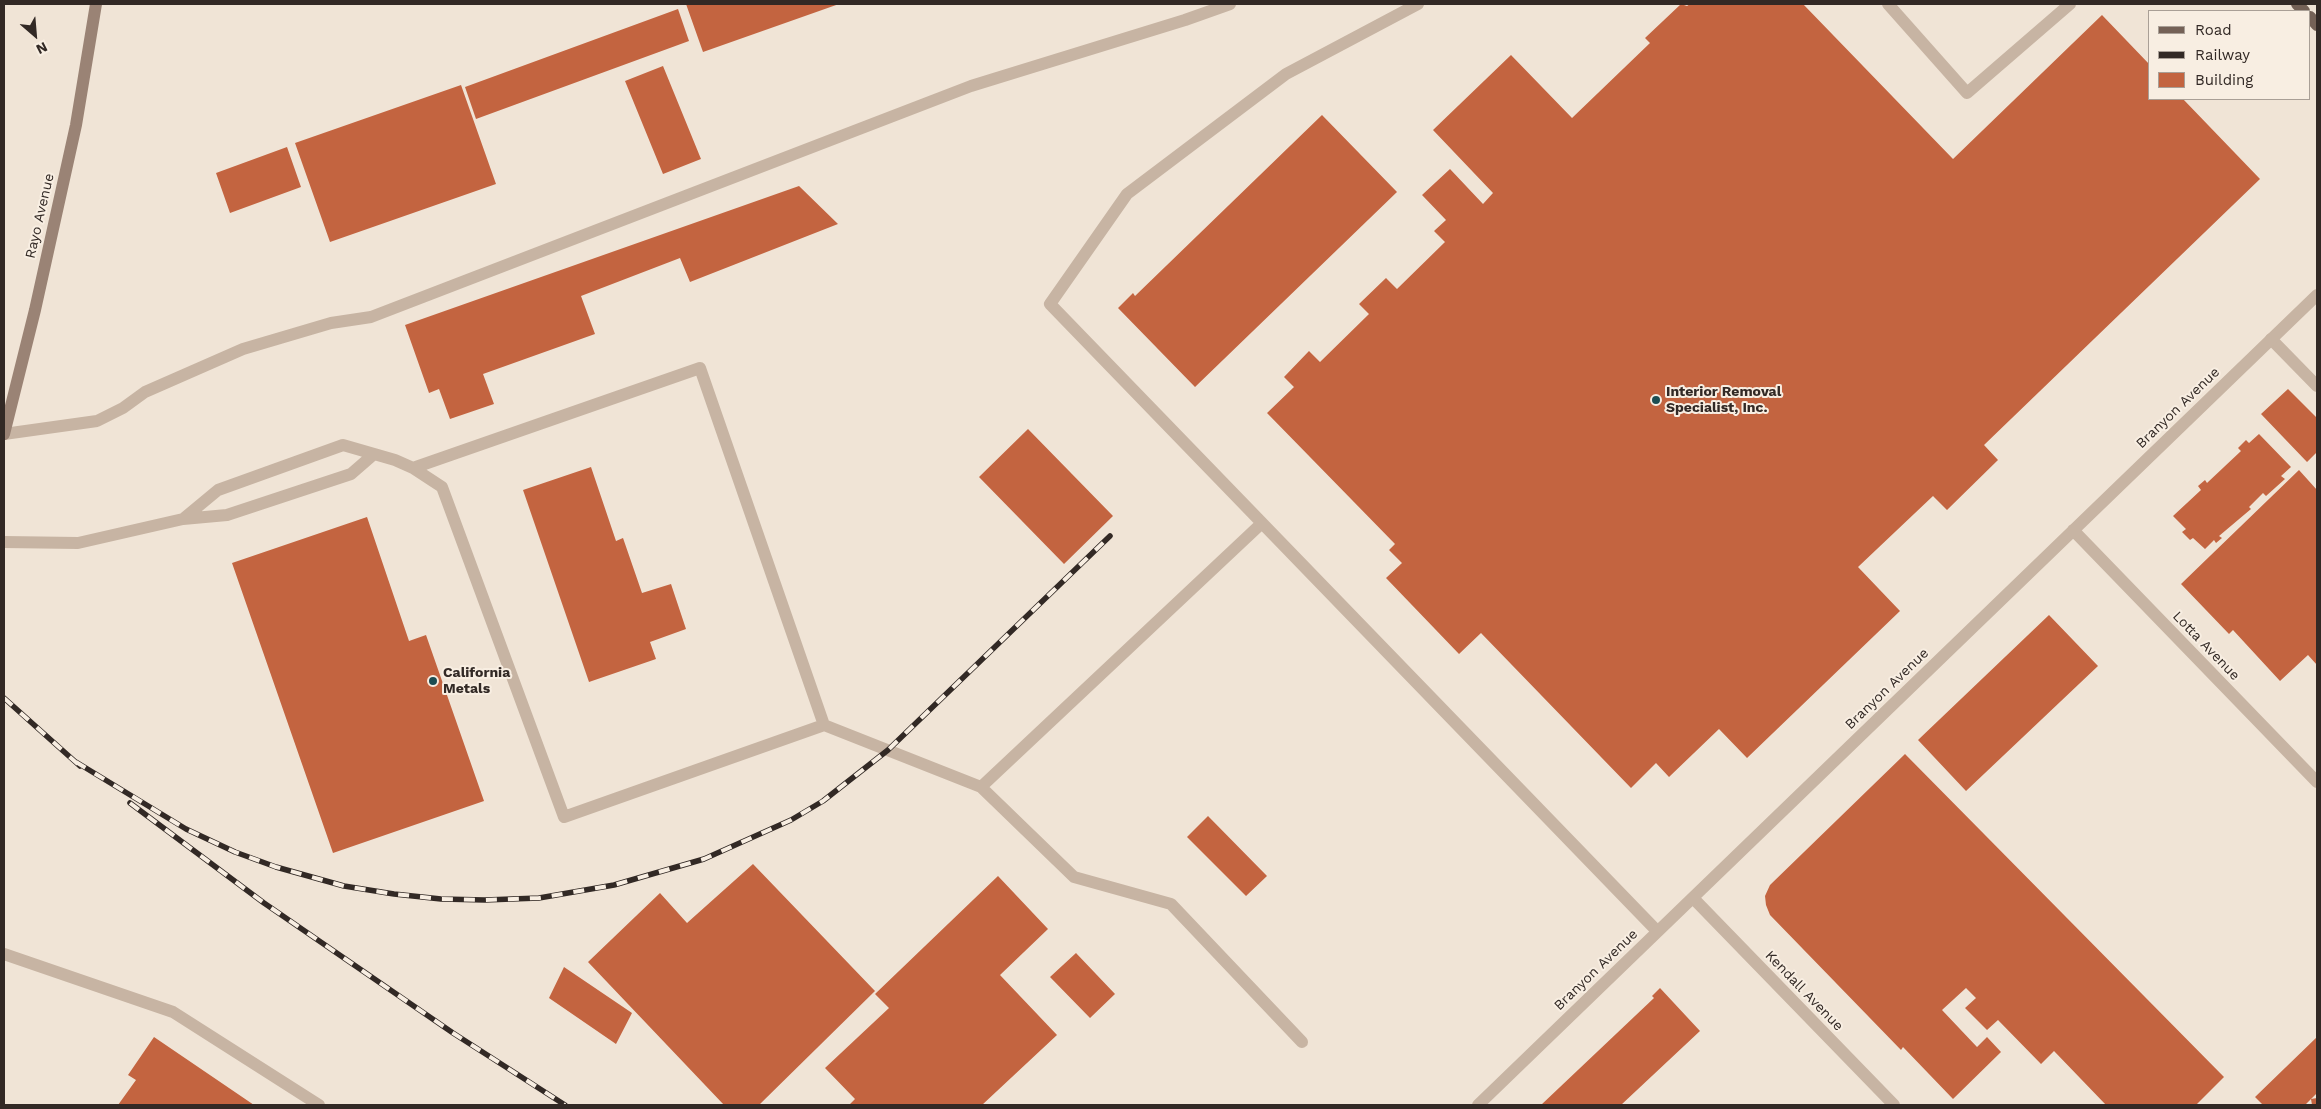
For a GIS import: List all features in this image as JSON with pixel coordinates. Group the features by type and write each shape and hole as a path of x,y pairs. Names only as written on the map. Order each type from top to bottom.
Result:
{"street":[{"name":"Rayo Avenue","path":"4,434 35,310 76,125 96,4"},
{"path":"4,434 97,421 123,408 145,392 243,349 330,323 371,318 971,86 1185,20 1230,4"},
{"path":"1418,4 1286,74 1127,194 1050,304 1658,931"},
{"path":"1888,4 1967,92 2070,4"},
{"name":"Branyon Avenue","path":"1478,1105 2317,294"},
{"path":"2271,339 2317,386"},
{"path":"413,468 700,368 824,725"},
{"path":"183,519 218,490 343,444 413,468 442,487 564,817 824,725 981,787 1074,877 1171,904 1302,1042"},
{"path":"4,542 78,543 183,519 226,515 352,474 374,454"},
{"path":"981,787 1262,523"},
{"name":"Lotta Avenue","path":"2073,530 2317,782"},
{"name":"Kendall Avenue","path":"1693,898 1894,1105"},
{"path":"4,954 173,1012 319,1105"}],"building":[{"path":"686,4 839,4 703,52"},
{"name":"Interior Removal Specialist, Inc.","path":"1681,4 1687,6 1690,4 1803,4 1953,159 2102,15 2148,63 2148,100 2184,100 2260,179 1984,445 1998,460 1947,510 1933,496 1858,567 1900,611 1747,758 1719,729 1669,777 1656,763 1631,788 1481,633 1459,654 1386,578 1402,563 1389,550 1395,544 1267,413 1294,387 1284,377 1309,351 1320,362 1369,314 1359,304 1386,278 1397,289 1445,242 1434,231 1446,220 1422,195 1450,169 1483,204 1493,193 1433,130 1511,55 1572,118 1650,43 1645,38"},
{"path":"678,9 689,41 476,119 465,87"},
{"path":"663,66 701,159 663,174 625,81"},
{"path":"461,85 496,184 330,242 295,143"},
{"path":"1322,115 1397,192 1195,387 1118,308 1133,293 1135,296"},
{"path":"287,147 301,187 230,213 216,173"},
{"path":"799,186 838,224 690,282 680,258 581,296 595,334 483,374 494,404 450,419 439,389 429,393 405,325"},
{"path":"2288,389 2317,416 2317,452 2307,462 2261,414"},
{"path":"1028,429 1113,516 1064,564 979,477"},
{"path":"2259,434 2291,467 2281,476 2285,479 2266,496 2263,493 2249,507 2251,509 2219,536 2222,538 2216,543 2214,540 2205,549 2193,538 2190,540 2182,532 2186,529 2173,516 2201,490 2198,486 2205,480 2207,483 2241,451 2238,448 2246,440 2249,443"},
{"path":"591,467 616,541 623,538 642,593 671,584 686,629 650,642 656,659 589,682 523,490"},
{"path":"2299,470 2317,490 2317,665 2308,655 2280,681 2233,630 2229,634 2181,584"},
{"path":"367,517 409,641 426,635 484,801 333,853 232,563"},
{"path":"2049,615 2098,666 1966,791 1918,740"},
{"path":"1905,754 2224,1077 2196,1105 2106,1105 2054,1051 2041,1064 1998,1020 1987,1030 1965,1008 1976,998 1966,988 1942,1010 1977,1047 1987,1037 2001,1052 1953,1099 1903,1047 1901,1050 1770,915 1765,896 1770,885"},
{"path":"1208,816 1267,876 1246,896 1187,837"},
{"path":"753,864 875,991 759,1105 724,1105 588,962 660,893 687,923"},
{"path":"998,876 1048,929 1000,975 1057,1035 982,1105 849,1105 855,1099 825,1068 889,1008 875,994"},
{"path":"1076,953 1115,994 1090,1018 1050,977"},
{"path":"564,967 632,1013 616,1044 549,998"},
{"path":"1660,988 1700,1031 1621,1105 1541,1105 1654,998 1652,996"},
{"path":"154,1037 254,1105 118,1105 136,1080 128,1075"},
{"path":"2317,1037 2317,1093 2305,1105 2263,1105 2255,1097"},
{"path":"2317,1098 2317,1105 2312,1105 2311,1099"}],"railway":[{"path":"76,762 186,829 235,852 276,867 344,886 441,899 485,900 539,898 614,885 704,859 791,820 823,801 888,750 1110,536"},
{"path":"4,698 80,766"},
{"path":"130,803 264,903 453,1033 565,1105"}],"place":[{"name":"Interior Removal Specialist, Inc.","path":"1656,400"},
{"name":"California Metals","path":"433,681"}]}
